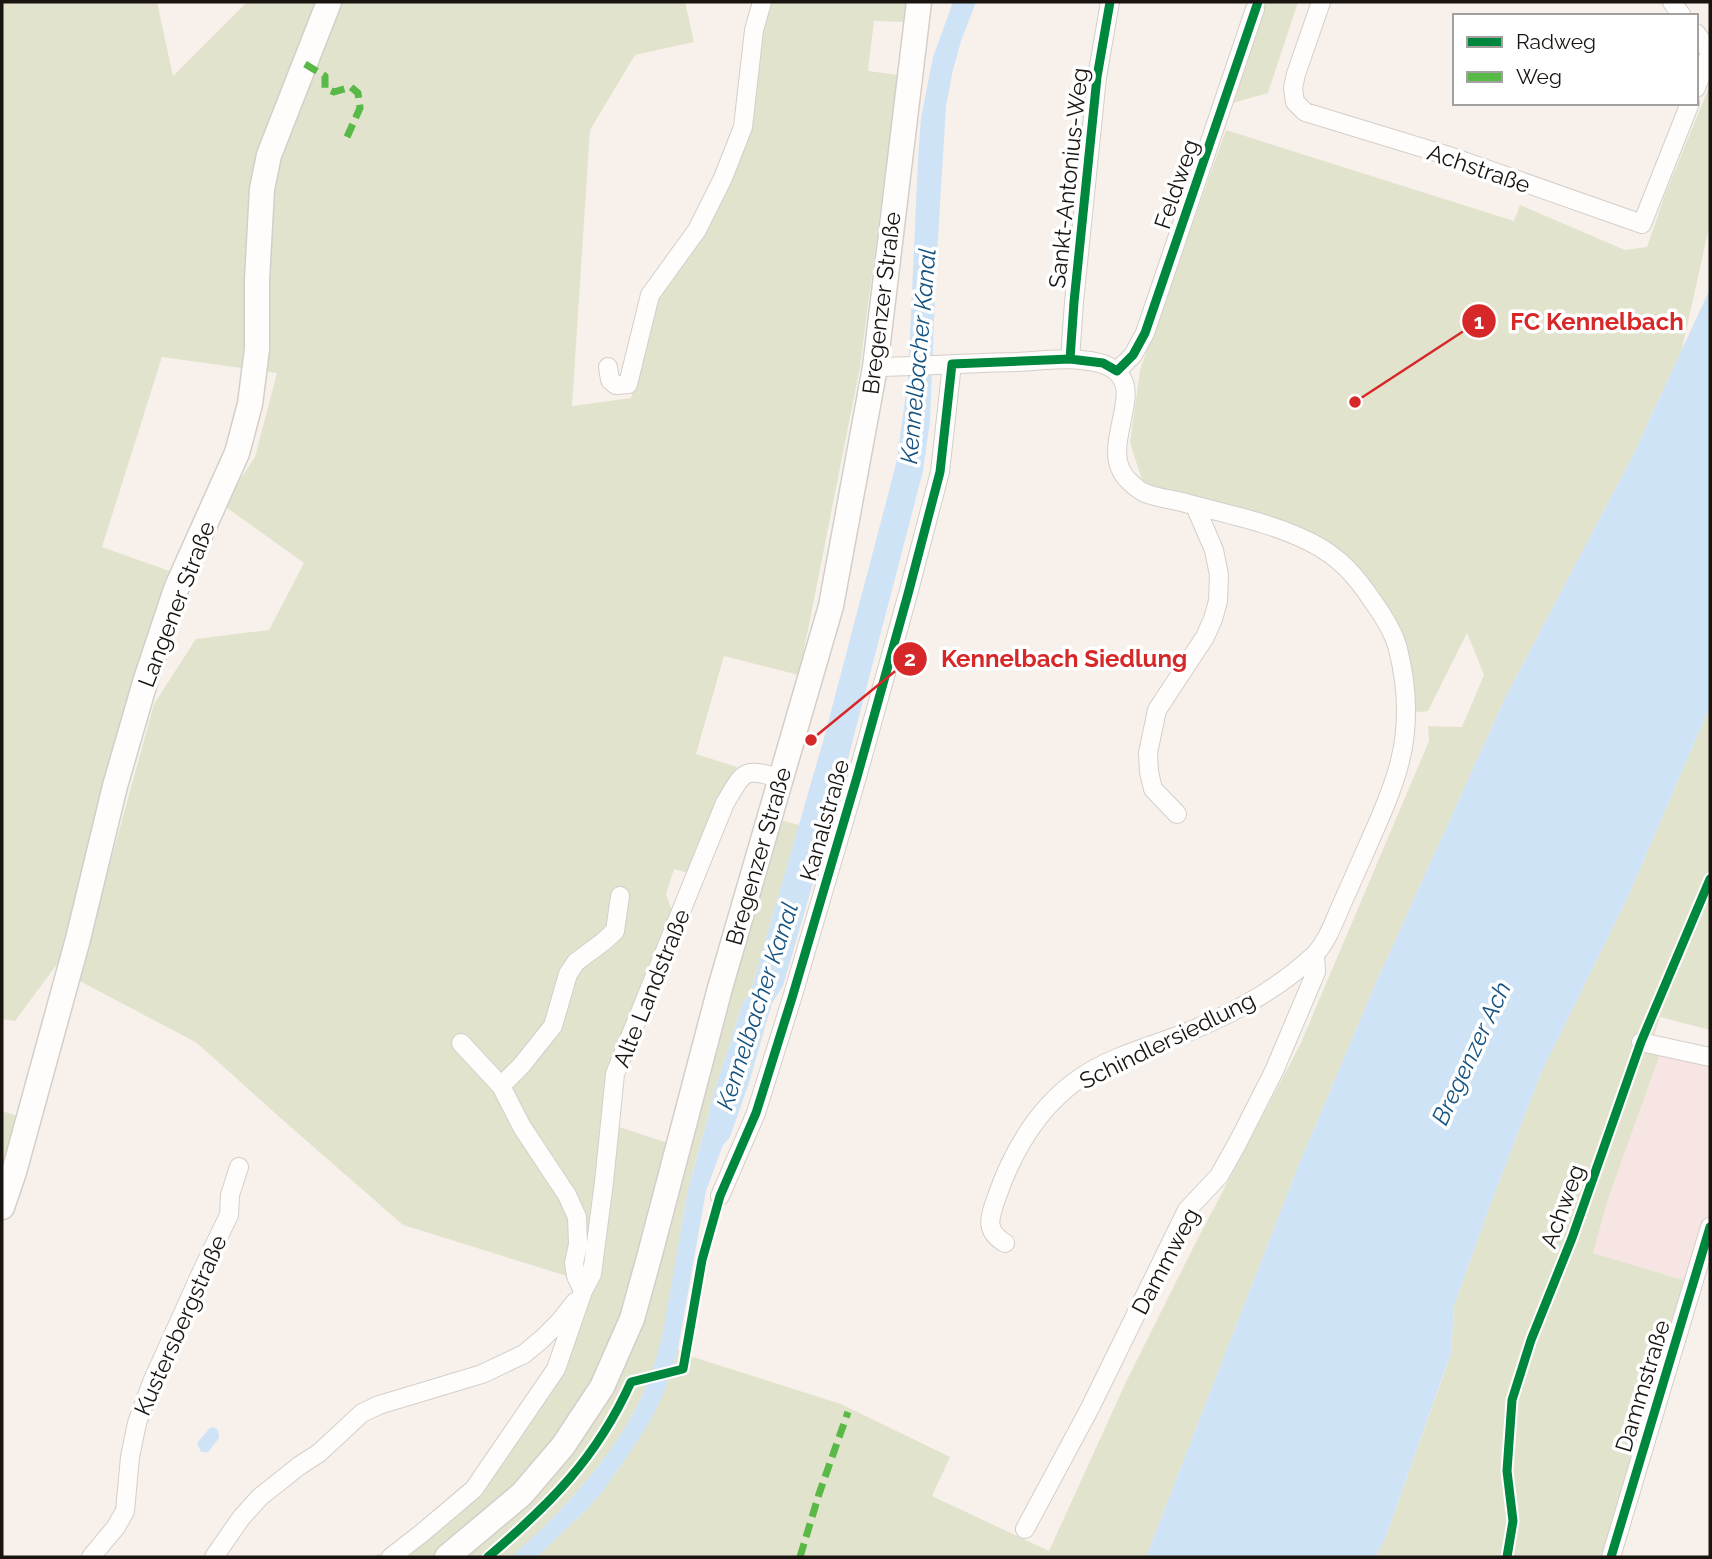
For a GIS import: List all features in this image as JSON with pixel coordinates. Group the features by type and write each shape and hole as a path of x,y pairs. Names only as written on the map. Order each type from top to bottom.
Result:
{"main road":[{"name":"Langener Straße","path":"2,1208 78,939 115,786 146,679 177,589 237,453 250,404 257,349 257,280 262,189 269,155 329,2"},
{"name":"Bregenzer Straße","path":"447,1557 522,1493 563,1446 602,1387 632,1319 726,967 831,606 887,367 919,2"}],"street":[{"path":"608,367 610,380 616,385 628,384 650,295 697,230 723,178 743,127 754,30 762,2"},
{"name":"Sankt-Antonius-Weg","path":"1070,359 1094,100 1110,2"},
{"name":"Achstraße","path":"1321,2 1293,88 1295,102 1305,112 1446,155 1642,224 1689,105"},
{"name":"Feldweg","path":"1117,371 1133,355 1145,333 1255,9"},
{"path":"1698,36 1710,52 1698,83"},
{"path":"887,367 1070,359 1103,363 1117,371"},
{"name":"Kanalstraße","path":"720,1196 756,1113 860,766 940,472 947,365"},
{"name":"Schindlersiedlung","path":"1005,1243 991,1231 994,1203 1020,1142 1055,1100 1080,1078 1117,1059 1189,1031 1250,1003 1315,955 1326,938 1371,839 1401,759 1406,704 1398,647 1386,620 1365,590 1342,562 1312,543 1272,526 1142,492 1123,475 1116,457 1117,437 1126,403 1124,384 1117,371"},
{"path":"1177,814 1153,789 1148,753 1157,710 1205,637 1218,600 1219,575 1214,550 1195,506"},
{"name":"Alte Landstraße","path":"391,1557 474,1489 555,1369 583,1291 592,1274 615,1074 725,803 741,777 748,773 757,772 781,778"},
{"path":"502,1086 554,1026 568,974 576,962 615,931 620,896"},
{"name":"Dammweg","path":"1025,1529 1090,1408 1188,1210 1219,1176 1274,1071 1316,972 1315,955"},
{"path":"1641,1042 1710,1057"},
{"path":"214,1557 241,1518 260,1497 319,1453 362,1413 379,1405 482,1374 524,1354 560,1321 583,1291 574,1263 578,1244 576,1217 567,1195 522,1127 502,1086 461,1043"},
{"name":"Kustersbergstraße","path":"91,1557 116,1527 125,1511 130,1457 137,1423 152,1382 229,1215 230,1195 239,1167"},
{"name":"Dammstraße","path":"1612,1557 1710,1227"}],"shaded area":[{"path":"1662,1049 1710,1059 1710,1225 1693,1283 1593,1253 1609,1196"}],"green space":[{"path":"2,2 157,2 173,76 247,2 685,2 694,42 635,55 590,130 572,406 631,398 656,298 750,127 760,30 768,2 908,2 906,22 874,21 868,71 898,75 860,367 799,675 724,656 696,754 737,767 692,874 674,869 666,894 673,913 626,1022 611,1075 587,1276 570,1277 403,1225 197,1043 78,980 154,704 196,639 269,630 304,563 223,505 255,457 277,373 162,357 102,547 175,573 66,952 15,1021 2,1019"},
{"path":"1263,2 1298,2 1268,93 1229,104"},
{"path":"1710,85 1710,223 1682,349 1632,457 1505,698 1374,987 1297,1169 1146,1557 537,1557 588,1508 618,1470 666,1387 678,1349 690,1356 841,1404 950,1457 932,1496 1049,1551 1125,1384 1198,1238 1300,1045 1429,741 1428,726 1462,727 1484,675 1467,633 1428,711 1413,711 1400,638 1345,558 1145,489 1130,443 1140,370 1226,130 1514,221 1520,205 1625,250 1647,247 1666,192"},
{"path":"1710,706 1710,868 1651,1013 1656,1015 1710,895 1710,1030 1660,1017 1652,1043 1662,1049 1609,1196 1593,1253 1693,1283 1612,1557 1375,1557 1385,1539 1451,1353 1454,1306 1541,1073 1628,897"},
{"path":"780,820 799,825 750,994 743,1002 710,1105 688,1191 666,1320 653,1370 643,1394 617,1440 586,1481 514,1555 462,1557 573,1447 685,1152"},
{"path":"2,1111 21,1117 2,1182"},
{"path":"613,1125 668,1143 623,1313 589,1388 538,1462 474,1523 432,1557 371,1557 420,1544 526,1416 586,1292"}],"water":[{"name":"Kennelbacher Kanal","path":"953,2 976,2 961,41 946,106 930,421 923,471 837,801 783,986 772,1003 749,1083 730,1137 723,1145 706,1191 678,1349 666,1387 639,1439 588,1508 537,1557 511,1557 550,1521 602,1461 631,1417 657,1356 688,1190 710,1105 743,1002 750,994 824,738 896,464 908,379 921,118 933,57"},
{"name":"Bregenzer Ach","path":"1710,289 1710,706 1628,897 1541,1073 1454,1306 1451,1353 1385,1539 1375,1557 1146,1557 1297,1169 1374,987 1505,698 1632,457"},
{"path":"213,1427 218,1431 219,1438 208,1452 201,1452 197,1443"}],"marked path":[{"path":"305,64 325,76 325,88 334,92 351,87 358,93 360,108 347,137"},
{"path":"800,1557 848,1412"}],"cycle path":[{"path":"1070,359 1097,77 1110,2"},
{"path":"488,1557 532,1518 570,1478 603,1434 631,1382 683,1369 702,1260 720,1196 756,1113 792,998 908,594 940,472 952,364 1070,359 1103,363 1117,371 1133,355 1145,333 1258,2"},
{"name":"Achweg","path":"1507,1557 1513,1521 1507,1471 1512,1400 1531,1340 1572,1238 1641,1042 1710,879"},
{"path":"1611,1557 1710,1227"}],"place":[{"name":"FC Kennelbach","path":"1355,402"},
{"name":"Kennelbach Siedlung","path":"811,740"}]}
